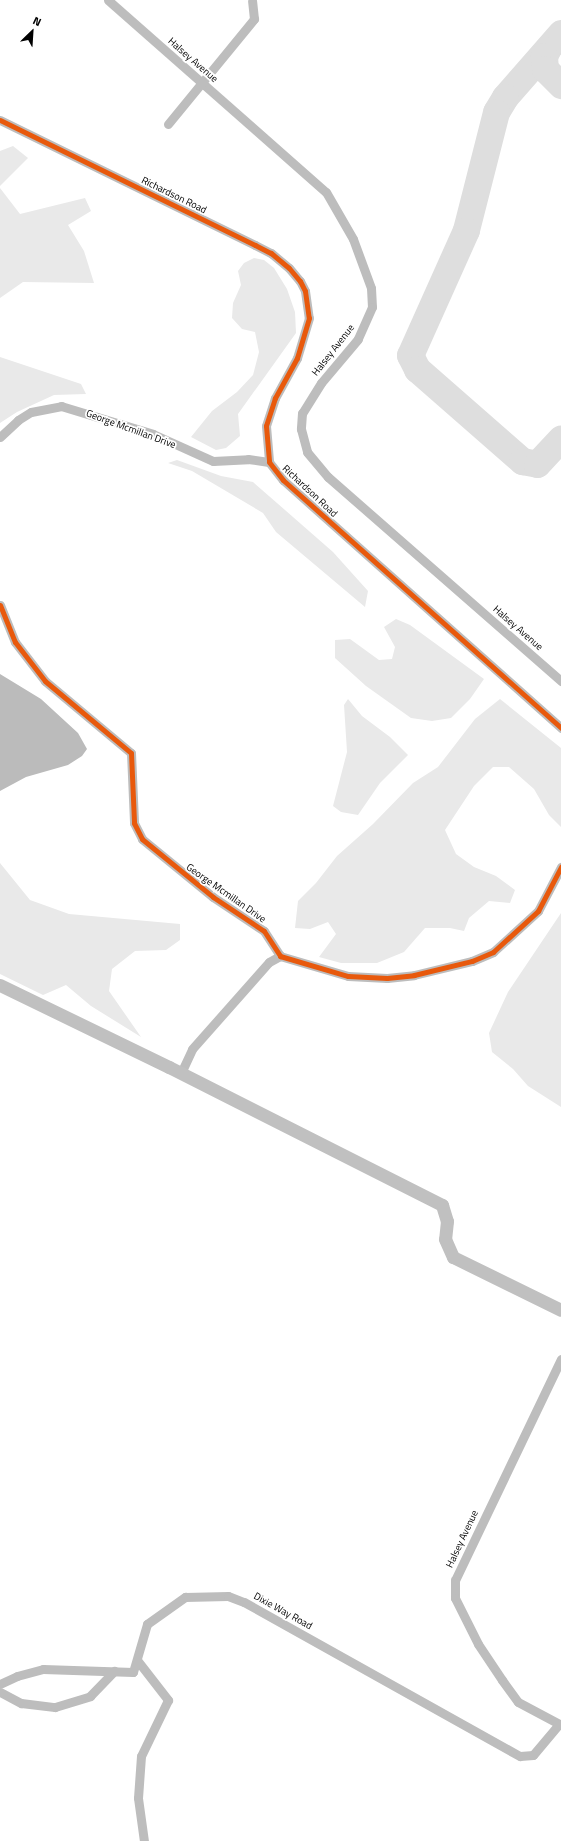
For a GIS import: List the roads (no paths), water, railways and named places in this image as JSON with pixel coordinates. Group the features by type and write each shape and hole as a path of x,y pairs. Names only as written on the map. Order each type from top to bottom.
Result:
{"street":[{"name":"Halsey Avenue","path":"108,0 326,192 353,239 371,288 372,307 366,325 321,383 302,413 301,428 307,452 333,482 561,681"},
{"path":"168,124 254,19 252,1"},
{"name":"Richardson Road","path":"0,120 271,253 300,281 309,318 297,358 275,398 266,426 269,462 282,480 561,728"},
{"name":"George Mcmillan Drive","path":"0,437 18,420 31,412 61,406 131,427 213,461 248,459 269,462"},
{"name":"George Mcmillan Drive","path":"0,605 16,642 46,681 131,753 134,823 142,839 213,897 264,931 280,956"},
{"path":"180,1073 192,1050 269,962 280,956 348,976 387,978 414,975 472,961 493,952 533,917 561,868"},
{"path":"0,985 180,1073 442,1205 447,1217 445,1239 453,1257 561,1310"},
{"name":"Halsey Avenue","path":"560,1724 518,1702 478,1644 455,1598 455,1580 561,1359"},
{"name":"Dixie Way Road","path":"138,1660 147,1624 159,1615 185,1597 228,1596 244,1602 520,1756 533,1755 560,1724"},
{"path":"0,1684 17,1676 43,1669 133,1672 138,1660"},
{"path":"138,1660 168,1700 141,1756 138,1798 144,1841"},
{"path":"0,1692 21,1703 55,1707 90,1696 114,1671"}]}
